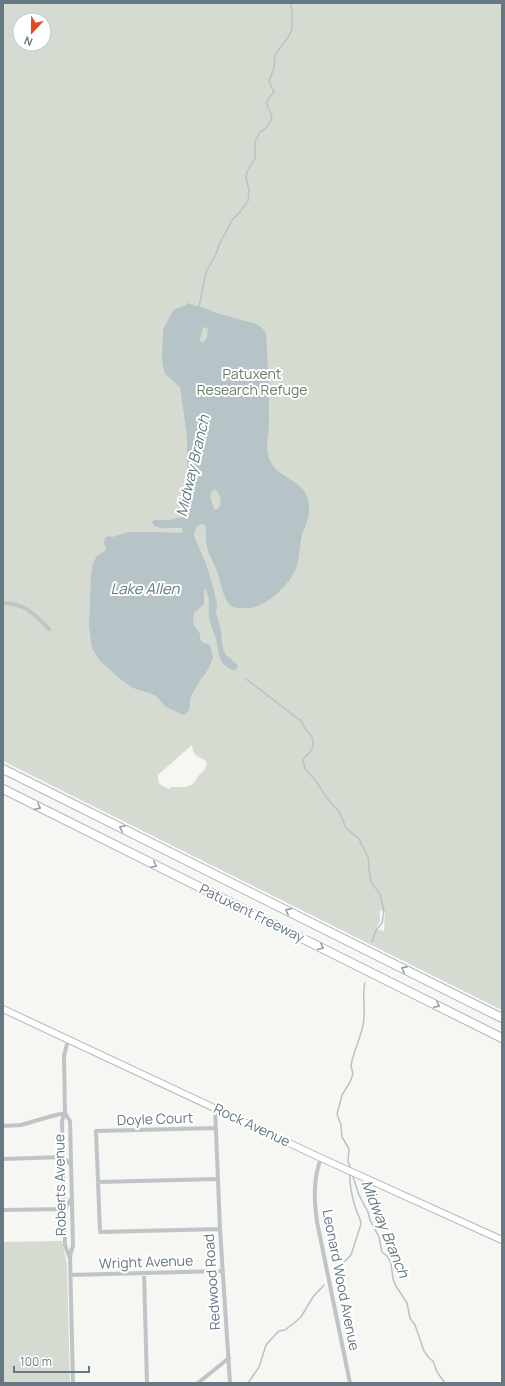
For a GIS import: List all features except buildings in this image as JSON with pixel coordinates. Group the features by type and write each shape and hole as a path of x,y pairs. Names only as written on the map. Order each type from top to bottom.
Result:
{"highway":[{"name":"Patuxent Freeway","path":"3,769 502,1018"},
{"name":"Patuxent Freeway","path":"3,789 502,1038"}],"street":[{"path":"3,603 22,606 32,612 49,629"},
{"name":"Rock Avenue","path":"3,1009 215,1111 346,1168 502,1240"},
{"name":"Roberts Avenue","path":"68,1040 64,1056 65,1113 62,1121 65,1245 70,1256"},
{"path":"215,1111 217,1179 98,1182 100,1232 220,1229"},
{"path":"3,1126 21,1125 65,1113"},
{"name":"Roberts Avenue","path":"65,1113 70,1121 72,1245 70,1256 70,1275 73,1383"},
{"name":"Doyle Court","path":"98,1182 96,1131 216,1128"},
{"path":"3,1159 63,1157 71,1165"},
{"name":"Leonard Wood Avenue","path":"321,1158 315,1183 316,1217 350,1383"},
{"name":"Redwood Road","path":"217,1179 230,1383"},
{"path":"3,1210 64,1209 71,1198"},
{"name":"Wright Avenue","path":"70,1275 222,1270"},
{"path":"144,1273 147,1383"},
{"path":"198,1383 229,1358"}],"green space":[{"name":"Patuxent Research Refuge","path":"3,3 502,3 502,1010 3,761","holes":["192,745 194,753 205,760 207,764 205,769 193,784 186,787 171,787 169,789 160,784 158,781 158,775","380,910 385,912 384,931 376,929 380,921"]},
{"path":"62,1241 67,1264 70,1383 3,1383 3,1242"}],"water":[{"name":"Lake Allen","path":"187,303 256,324 261,327 266,334 269,387 268,455 272,464 277,470 303,489 307,496 309,514 302,535 298,562 295,571 287,584 268,601 254,607 247,608 236,608 230,605 227,601 208,549 205,525 202,524 196,527 194,536 212,583 217,605 216,612 221,631 223,649 226,655 238,665 236,670 233,670 221,660 210,621 208,594 204,588 204,604 194,613 193,619 194,625 200,634 200,639 202,642 210,645 213,658 206,673 191,696 189,710 184,715 166,707 155,695 133,688 120,679 100,661 92,648 89,626 93,563 97,556 106,550 104,542 105,538 129,532 183,532 182,528 160,528 154,526 152,522 154,520 169,520 182,517 186,513 188,507 189,483 187,473 187,437 180,387 165,374 162,357 163,330 173,310 186,305","holes":["205,327 208,329 207,337 204,342 201,343 200,339 203,328","214,489 220,496 220,504 218,509 214,509 210,496"]}],"waterway":[{"name":"Midway Branch","path":"199,307 206,272 232,220 248,201 249,190 246,178 247,172 255,158 255,142 260,132 266,128 272,116 267,103 268,99 274,92 269,81 274,68 275,56 292,29 292,9 290,3"},
{"name":"Midway Branch","path":"246,679 301,721 312,737 313,746 303,761 305,769 340,813 346,828 359,839 368,857 371,882 380,894 384,911 382,923 376,930 372,942"},
{"name":"Midway Branch","path":"351,1170 348,1161 349,1149 342,1137 341,1125 337,1114 342,1095 353,1074 351,1066 363,1024 365,983"},
{"path":"334,1275 339,1271 341,1265 351,1255 361,1224 353,1198 350,1173"},
{"name":"Midway Branch","path":"352,1174 359,1195 379,1237 382,1252 387,1256 391,1263 393,1279 407,1303 410,1318 415,1325 424,1351 433,1361 437,1372 445,1383"},
{"path":"248,1383 259,1367 266,1345 279,1331 285,1330 301,1317 313,1297 324,1285"}]}
